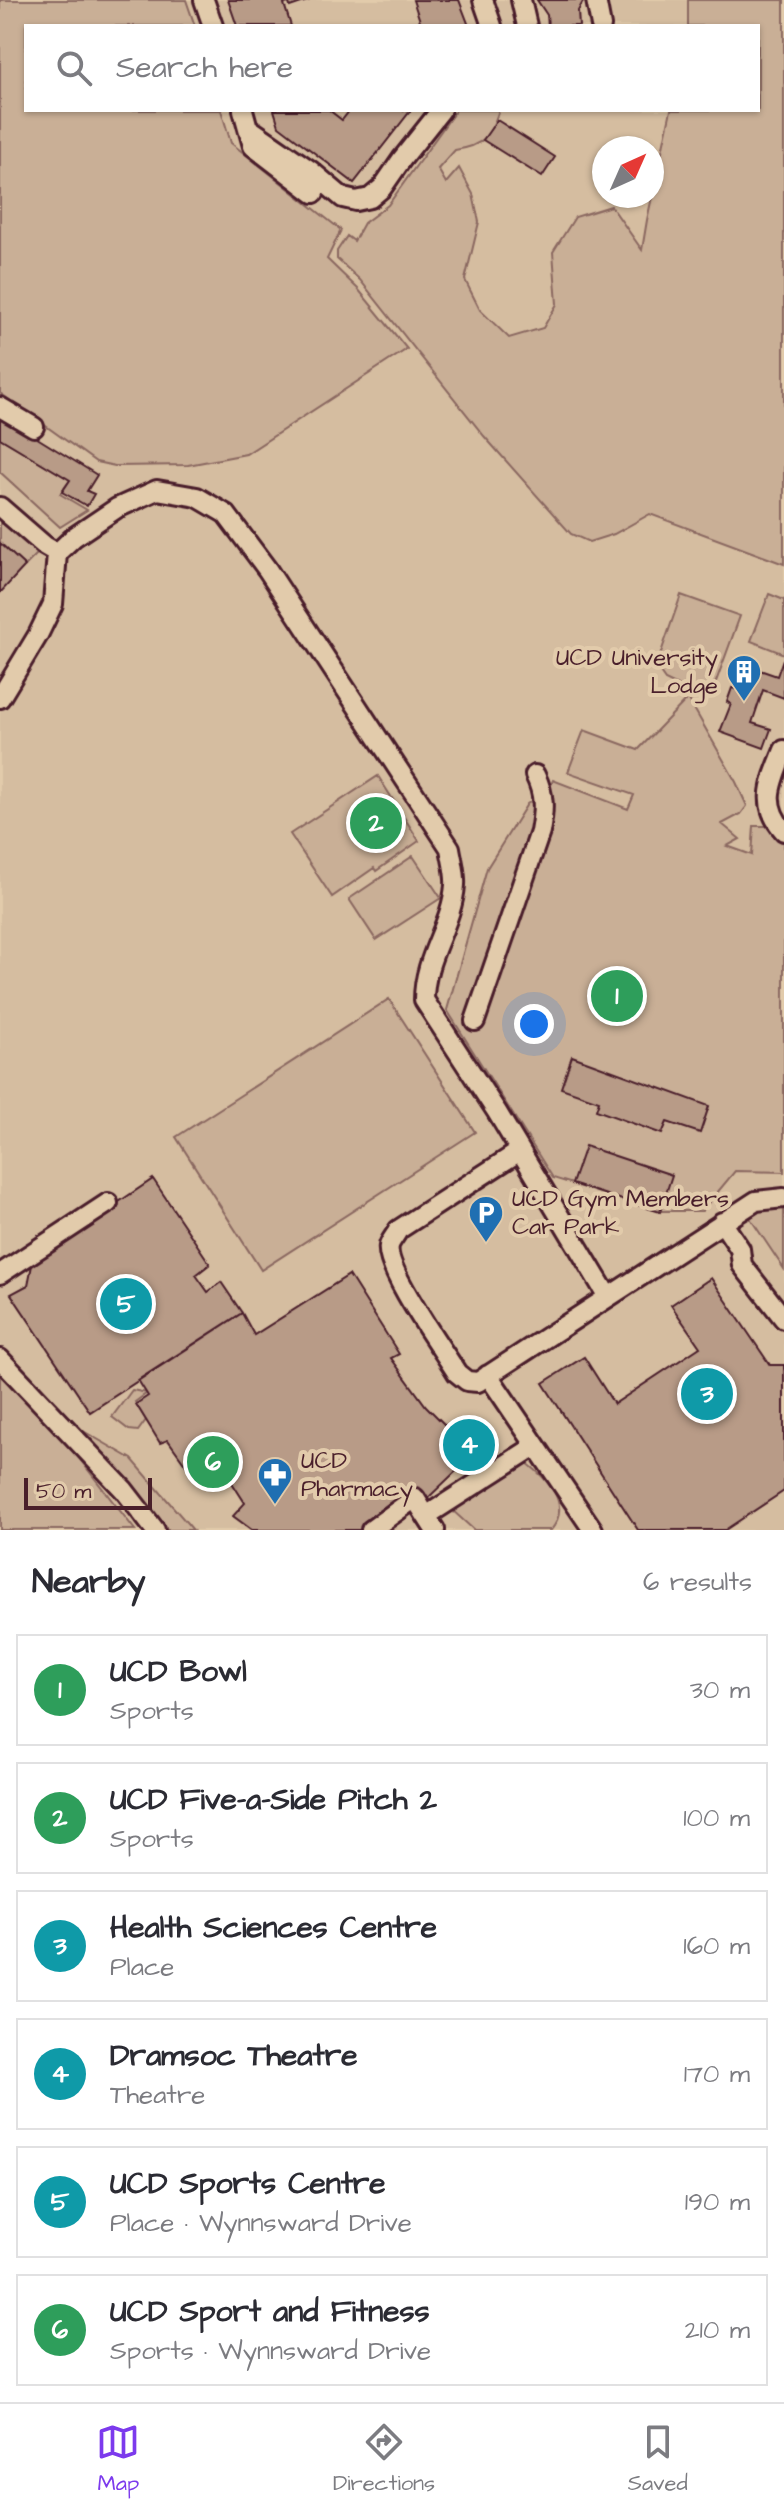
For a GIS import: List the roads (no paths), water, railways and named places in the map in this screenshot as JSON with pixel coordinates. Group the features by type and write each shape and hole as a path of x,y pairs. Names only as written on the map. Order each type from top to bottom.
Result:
{"street":[{"path":"204,0 212,24"},
{"path":"483,0 491,24"},
{"path":"521,0 527,24"},
{"path":"596,0 601,24"},
{"path":"244,112 253,146 314,193"},
{"path":"250,129 311,171 343,198 356,201 370,198 382,188 439,112"},
{"path":"0,407 34,427"},
{"path":"0,698 53,604 57,553 74,537 117,508 157,490 197,497 226,514 242,532 450,848 456,883 452,908 424,979 424,1000 608,1297"},
{"path":"0,507 57,553"},
{"path":"784,750 771,783 769,802 772,818 784,831"},
{"path":"475,1021 540,832 544,809 542,790 535,775"},
{"path":"520,1151 398,1230 389,1246 390,1262 398,1279 457,1373 467,1381 478,1382 756,1201 784,1198"},
{"path":"0,1274 108,1203"},
{"path":"722,1222 740,1249 742,1265 784,1319"},
{"path":"0,1359 124,1490 155,1530"},
{"path":"488,1375 593,1530"},
{"path":"371,1530 415,1498 431,1523 535,1446"}],"place":[{"name":"UCD University Lodge","path":"744,703"},
{"name":"UCD Five-a-Side Pitch 2","path":"376,823"},
{"name":"UCD Bowl","path":"617,996"},
{"name":"UCD Gym Members Car Park","path":"486,1244"},
{"name":"UCD Sports Centre","path":"126,1304"},
{"name":"Health Sciences Centre","path":"707,1394"},
{"name":"Dramsoc Theatre","path":"469,1445"},
{"name":"UCD Sport and Fitness","path":"213,1462"},
{"name":"UCD Pharmacy","path":"275,1506"}]}
